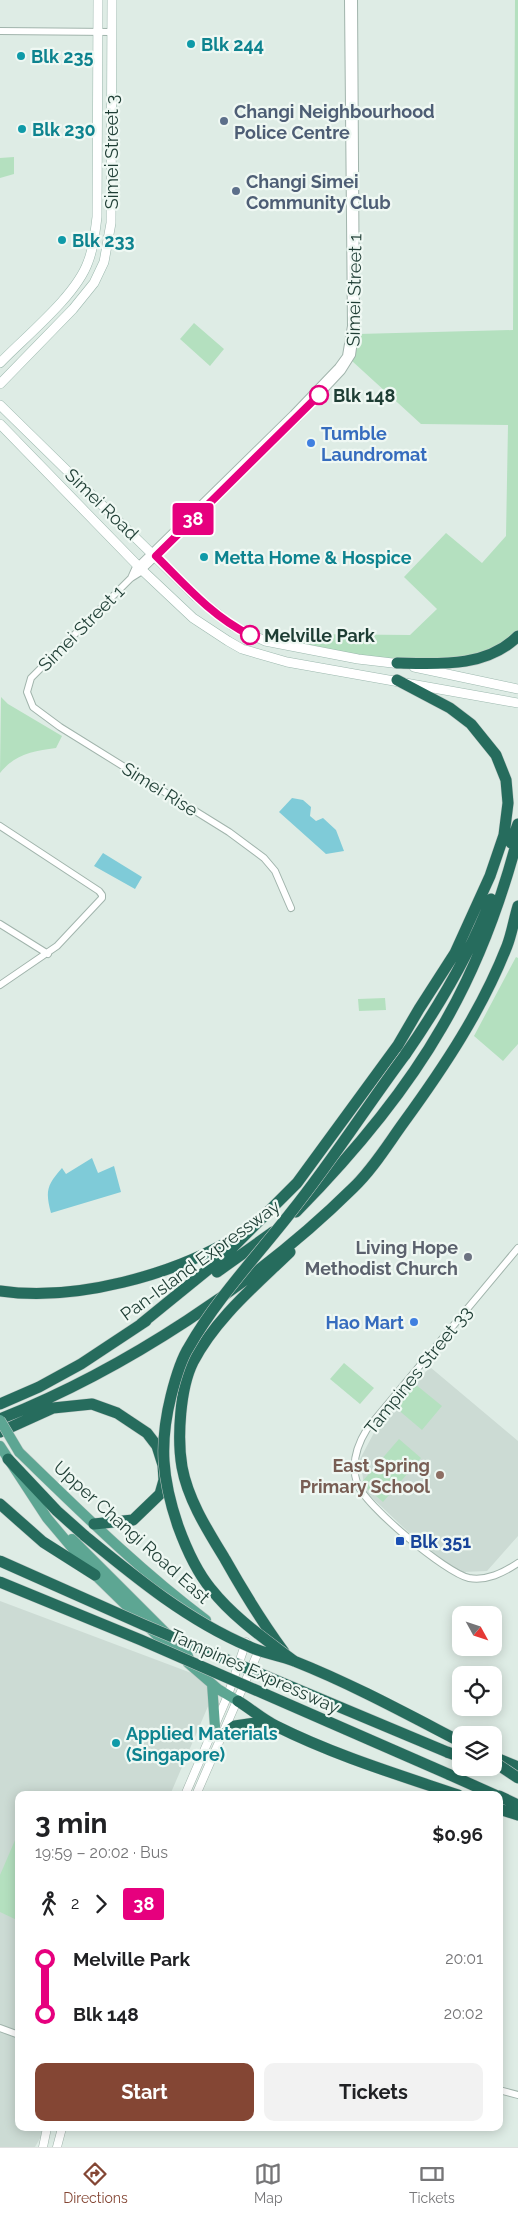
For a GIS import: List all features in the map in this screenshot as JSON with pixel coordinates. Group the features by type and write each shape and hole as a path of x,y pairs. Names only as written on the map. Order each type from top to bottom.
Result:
{"highway":[{"path":"397,663 433,666 466,662 510,645 518,636"},
{"path":"141,1324 221,1259 297,1184 398,1045 455,953 490,876 504,834 508,803 506,780 496,755 471,724 450,708 397,680"},
{"path":"292,1661 225,1605 210,1588 187,1551 168,1496 162,1443 164,1422 174,1381 193,1340 213,1310 293,1210 434,1014 476,935 518,824"},
{"name":"Pan-Island Expressway","path":"0,1404 39,1387 72,1368 183,1298 288,1221 349,1155 403,1086 442,1027 465,981 491,921 518,837"},
{"name":"Pan-Island Expressway","path":"0,1419 46,1401 188,1320 271,1259 355,1187 416,1106 472,1021 508,945 518,906"},
{"path":"508,945 518,925"},
{"path":"419,1009 459,967"},
{"path":"292,1661 254,1610 196,1508 182,1467 180,1430 183,1398 192,1364 209,1336 225,1315 296,1246 314,1224"},
{"path":"0,1291 18,1294 62,1292 142,1277 183,1264 220,1246 252,1227"},
{"path":"0,1432 53,1408 92,1404 117,1413 147,1433 157,1446 163,1465 164,1480 160,1494 133,1520 94,1524"},
{"path":"8,1459 57,1511 85,1536 146,1586 206,1624 248,1646 292,1661 367,1694 452,1737"},
{"path":"0,1504 43,1542 95,1575"},
{"name":"Tampines Expressway","path":"0,1561 144,1625 452,1754"},
{"name":"Tampines Expressway","path":"0,1582 141,1640 486,1791"},
{"path":"254,1610 261,1637 259,1650 292,1661"},
{"path":"233,1698 267,1721 307,1741 361,1762 446,1791"},
{"path":"219,1730 267,1721"},
{"path":"502,1760 518,1767"},
{"path":"502,1767 518,1777"},
{"path":"502,1771 518,1777"},
{"name":"Tampines Expressway","path":"503,1799 518,1805"},
{"path":"503,1809 518,1815"}],"main road":[{"name":"Simei Street 3","path":"0,363 65,298 81,278 94,240 97,216 98,0"},
{"name":"Simei Street 3","path":"0,384 73,308 94,283 104,262 111,223 112,0"},
{"name":"Simei Road","path":"0,405 206,605 233,626 265,641 321,652 397,663 518,689"},
{"name":"Simei Road","path":"0,424 140,568 194,618 211,631 242,649 287,662 397,680 518,703"},
{"name":"Upper Changi Road East","path":"0,1419 20,1452 94,1524 195,1611 259,1650"},
{"path":"0,1446 38,1505 95,1575 192,1667 233,1698"},
{"path":"60,1530 77,1543 187,1654 192,1667"},
{"path":"212,1684 219,1730"}],"street":[{"name":"Simei Street 1","path":"31,678 293,414 346,356 351,326 348,0"},
{"name":"Simei Street 1","path":"154,554 297,419 351,359 356,327 354,0"},
{"path":"0,31 111,32"},
{"name":"Simei Rise","path":"31,678 27,692 33,707 60,727 229,832 264,858 275,871 290,908"},
{"path":"0,826 99,891 102,895 102,898 48,954 0,985"},
{"path":"0,924 48,954"},
{"name":"Tampines Street 33","path":"518,1248 367,1429 356,1451 355,1474 359,1489 371,1504 452,1572 467,1578 486,1578 504,1572 518,1563"},
{"path":"197,1791 219,1730 233,1698 246,1642"},
{"path":"187,1791 259,1650"},
{"path":"0,2028 15,2034"},
{"path":"503,2091 518,2096"},
{"path":"43,2147 46,2131"},
{"path":"57,2147 61,2131"}],"shaded area":[{"name":"East Spring Primary School","path":"430,1367 518,1441 518,1536 487,1571 463,1572 441,1563 365,1491 360,1459 376,1429"},
{"path":"0,1601 218,1683 172,1791 15,1791 15,2131 44,2131 35,2147 0,2147"}],"green space":[{"path":"515,0 518,0 518,632 497,647 472,656 444,660 414,661 383,658 300,645 301,634 410,635 437,609 404,577 446,533 482,563 506,536 508,425 421,424 352,361 358,334 513,330"},
{"path":"14,157 14,174 0,178 0,158"},
{"path":"194,323 224,349 210,366 180,339"},
{"path":"1,697 8,704 62,736 56,748 25,754 0,773"},
{"path":"516,957 518,958 518,1044 503,1061 474,1036"},
{"path":"385,998 386,1010 359,1011 358,999"},
{"path":"344,1363 374,1388 360,1404 330,1379"},
{"path":"415,1384 442,1406 422,1430 396,1408"},
{"path":"399,1439 421,1458 383,1502 361,1483"},
{"path":"15,1840 15,1919 0,1912 0,1875"}],"water":[{"path":"292,798 303,800 311,807 310,816 316,821 323,818 336,830 344,851 326,854 279,812"},
{"path":"103,853 142,877 135,889 94,866"},
{"path":"92,1158 98,1173 114,1166 121,1192 51,1213 48,1194 50,1184 57,1174 62,1168 66,1174"}],"bus line":[{"name":"38","path":"250,635 233,626 195,596 156,556 297,419 319,395"}],"place":[{"name":"Blk 244","path":"191,44"},
{"name":"Blk 235","path":"21,56"},
{"name":"Changi Neighbourhood Police Centre","path":"224,121"},
{"name":"Blk 230","path":"22,129"},
{"name":"Changi Simei Community Club","path":"236,191"},
{"name":"Blk 233","path":"62,240"},
{"name":"Blk 148","path":"319,395"},
{"name":"Tumble Laundromat","path":"311,443"},
{"name":"Metta Home & Hospice","path":"204,557"},
{"name":"Melville Park","path":"250,635"},
{"name":"Living Hope Methodist Church","path":"468,1257"},
{"name":"Hao Mart","path":"414,1322"},
{"name":"East Spring Primary School","path":"440,1475"},
{"name":"Blk 351","path":"400,1541"},
{"name":"Applied Materials (Singapore)","path":"116,1743"}]}
